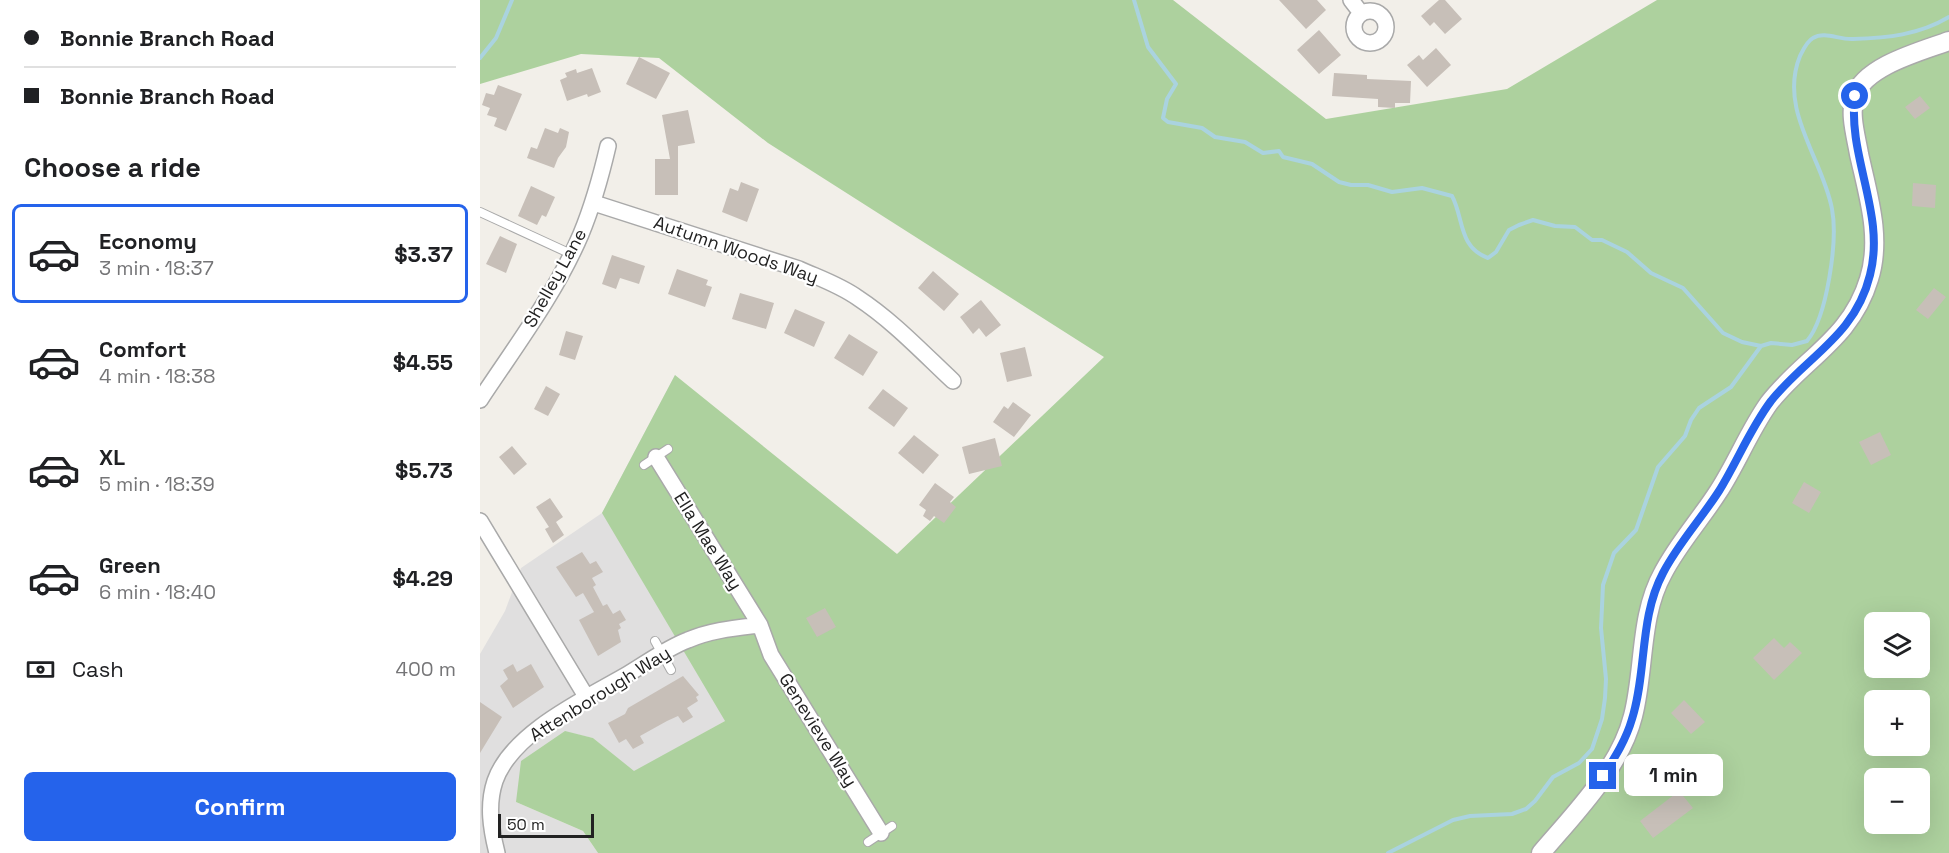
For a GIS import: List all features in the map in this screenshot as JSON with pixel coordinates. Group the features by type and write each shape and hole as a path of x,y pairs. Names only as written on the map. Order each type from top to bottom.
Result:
{"street":[{"path":"1351,0 1361,14"},
{"path":"1541,853 1603,776 1626,736 1638,693 1648,618 1661,575 1719,491 1769,404 1782,388 1842,331 1862,298 1874,261 1874,241 1869,195 1855,133 1855,96 1870,75 1889,64 1949,40"},
{"name":"Shelley Lane","path":"480,400 531,323 571,254 594,203 608,146"},
{"name":"Autumn Woods Way","path":"594,203 799,269 830,282 856,296 880,314 953,381"},
{"name":"Ella Mae Way","path":"656,457 760,625"},
{"path":"480,521 587,698"},
{"name":"Attenborough Way","path":"497,853 490,816 491,798 496,780 505,762 538,729 658,648 710,632 760,625"},
{"name":"Genevieve Way","path":"760,625 771,655 881,834"}],"lane":[{"path":"480,212 571,254"},
{"path":"658,648 671,670"}],"shaded area":[{"path":"675,375 725,721 634,772 593,738 566,732 516,802 583,831 598,853 480,853 480,654 505,611 521,568 602,513"}],"green space":[{"path":"480,0 1173,0 1326,119 1507,89 1657,0 1949,0 1949,853 598,853 583,831 516,802 521,761 565,731 593,738 634,771 725,721 602,513 675,375 897,554 1104,357 768,143 659,58 581,54 480,84"}],"building":[{"path":"1279,0 1317,0 1326,10 1306,29"},
{"path":"1439,0 1445,0 1462,19 1445,34 1434,22 1430,26 1421,16"},
{"path":"1319,30 1341,55 1319,74 1297,50"},
{"path":"1436,48 1451,65 1427,87 1407,65 1419,55 1423,60"},
{"path":"639,57 670,73 656,99 626,84"},
{"path":"592,68 601,92 567,101 560,80 567,77 565,73 576,69 577,73"},
{"path":"1334,73 1367,75 1367,79 1411,81 1410,103 1395,103 1395,108 1378,107 1378,99 1332,96"},
{"path":"498,85 522,94 506,131 494,126 497,118 487,115 490,108 482,105 486,93 494,95"},
{"path":"1920,96 1930,108 1915,119 1905,107"},
{"path":"688,110 695,143 678,146 678,195 655,195 655,159 670,159 662,115"},
{"path":"545,128 558,133 560,128 569,132 566,147 554,168 527,158 531,147 537,149"},
{"path":"741,182 759,189 747,222 722,212 730,188 738,191"},
{"path":"1913,183 1936,185 1935,208 1912,206"},
{"path":"531,186 555,197 546,217 542,215 537,225 518,216"},
{"path":"500,236 517,244 506,273 486,264"},
{"path":"612,255 645,266 639,284 620,278 616,289 602,284"},
{"path":"677,269 708,280 706,285 712,287 705,307 668,294"},
{"path":"933,271 959,294 944,311 918,288"},
{"path":"1934,288 1946,297 1928,319 1916,310"},
{"path":"740,293 774,303 766,329 732,319"},
{"path":"981,300 1001,325 986,337 979,328 973,334 960,317"},
{"path":"795,309 825,322 814,347 784,333"},
{"path":"566,331 583,336 575,360 559,355"},
{"path":"849,334 878,352 863,376 834,358"},
{"path":"1025,347 1032,376 1007,382 1000,353"},
{"path":"546,386 560,394 548,416 534,409"},
{"path":"883,389 908,408 894,427 868,408"},
{"path":"1013,402 1031,415 1014,437 993,422 1004,406 1008,409"},
{"path":"1880,432 1891,455 1871,465 1859,442"},
{"path":"914,435 939,455 923,474 898,453"},
{"path":"995,438 1002,466 969,474 962,447"},
{"path":"512,446 527,464 514,475 499,457"},
{"path":"1804,482 1821,492 1809,513 1792,503"},
{"path":"935,483 954,497 950,502 956,507 944,523 934,516 930,521 923,516 926,510 919,505"},
{"path":"550,498 563,517 556,522 564,535 553,543 545,529 549,527 536,507"},
{"path":"582,552 590,564 596,561 603,572 592,578 596,585 593,587 603,606 607,604 613,614 620,610 626,620 619,624 621,642 598,656 579,620 594,612 583,593 576,597 556,567"},
{"path":"825,608 836,627 817,637 806,618"},
{"path":"1774,638 1784,648 1790,642 1802,653 1774,680 1753,658"},
{"path":"513,664 517,672 531,664 544,687 513,708 500,686 508,679 503,670"},
{"path":"683,676 699,695 696,697 698,701 687,708 693,717 683,723 678,716 667,721 640,736 644,743 633,749 626,739 619,743 608,723 625,714 628,708"},
{"path":"1684,700 1705,722 1691,734 1671,713"},
{"path":"480,702 502,717 480,753"},
{"path":"1679,791 1693,808 1653,838 1640,821"}],"waterway":[{"path":"480,58 496,38 512,0"},
{"path":"1134,0 1148,47 1176,84 1167,99 1163,118 1168,122 1202,128 1215,137 1245,142 1263,153 1279,151 1283,157 1312,164 1339,182 1368,185 1392,192 1422,188 1452,196 1463,231 1471,247 1488,258 1496,252 1509,230 1533,220 1555,226 1575,227 1592,240 1602,240 1627,252 1651,273 1683,288 1723,333 1742,342 1761,346"},
{"path":"1388,853 1453,820 1470,816 1512,814 1526,809 1553,777 1579,763 1592,749 1602,719 1605,698 1606,679 1601,628 1603,585 1614,553 1636,530 1658,467 1685,436 1699,408 1731,387 1761,346 1771,343 1792,345 1807,341 1820,315 1832,258 1832,209 1827,190 1804,134 1794,96 1795,76 1800,56 1809,41 1818,36 1853,39 1878,38 1914,32 1949,17"}],"route":[{"path":"1603,776 1619,751 1633,718 1648,618 1661,575 1719,491 1755,424 1769,404 1782,388 1822,352 1848,324 1865,290 1874,261 1873,221 1855,133 1853,111 1855,96"}]}
